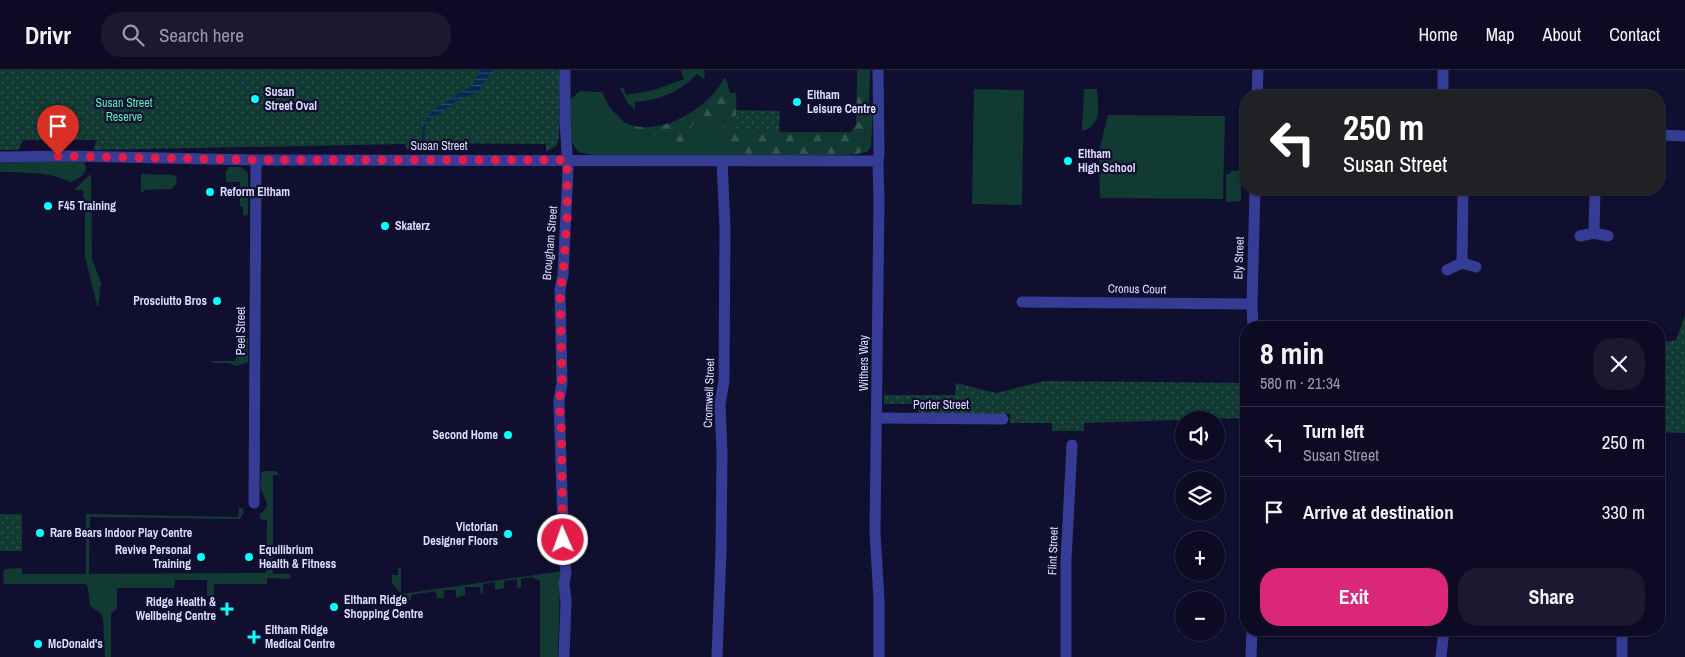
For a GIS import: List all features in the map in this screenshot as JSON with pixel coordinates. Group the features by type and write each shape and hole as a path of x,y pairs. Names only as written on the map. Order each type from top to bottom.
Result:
{"street":[{"name":"Brougham Street","path":"564,657 566,601 564,583 566,570 559,401 562,382 560,292 567,219 565,70"},
{"name":"Withers Way","path":"878,70 878,418 875,532 879,600 879,657"},
{"path":"1257,90 1258,70"},
{"path":"1443,90 1444,70"},
{"path":"1665,135 1685,136"},
{"name":"Susan Street","path":"0,157 69,156 256,160 878,160"},
{"name":"Peel Street","path":"254,503 256,160"},
{"name":"Cromwell Street","path":"718,657 722,453 720,404 724,381 725,228 722,161"},
{"name":"Ely Street","path":"1252,321 1255,195"},
{"path":"1462,263 1463,195"},
{"path":"1594,232 1595,195"},
{"path":"1580,236 1594,232 1608,236"},
{"path":"1447,270 1462,263 1476,267"},
{"name":"Cronus Court","path":"1022,302 1252,304"},
{"name":"Porter Street","path":"878,418 1003,419"},
{"name":"Flint Street","path":"1066,657 1066,560 1072,445"},
{"path":"1251,657 1252,636"},
{"path":"1441,657 1443,636"},
{"path":"1622,636 1622,657"}],"green space":[{"name":"Susan Street Reserve","path":"0,70 560,70 559,138 556,146 546,152 546,144 430,143 427,148 407,149 405,144 93,150 97,140 23,140 18,150 0,150"},
{"path":"704,70 705,76 703,79 697,74 684,86 669,94 635,102 635,109 627,102 620,88 623,87 626,95 654,90 684,79 681,71"},
{"path":"857,70 870,70 869,106 873,107 871,147 867,152 859,154 862,150 866,128 864,114 867,99 857,87"},
{"path":"724,78 730,93 736,93 737,132 851,132 856,125 857,87 862,87 867,97 864,114 866,128 862,150 859,154 844,155 732,156 724,131 721,113 694,123 691,128 690,142 678,148 663,146 652,135 634,133 625,126 624,122 637,127 652,127 681,118 707,100"},
{"path":"974,89 1024,90 1022,205 972,204"},
{"path":"1084,89 1097,89 1098,114 1093,124 1082,131"},
{"path":"580,91 602,92 610,108 624,122 625,126 649,135 664,136 690,133 694,123 721,113 724,131 732,156 594,155 581,153 573,143 570,128 571,99"},
{"path":"736,110 780,111 779,132 736,132"},
{"path":"1108,115 1225,116 1223,199 1100,198 1099,151"},
{"path":"84,162 86,169 83,175 70,182 45,174 0,172 0,163"},
{"path":"229,167 241,167 248,173 248,215 243,216 243,207 240,206 240,182 226,182 226,171"},
{"path":"1240,170 1241,201 1226,202 1226,174 1230,174 1231,171"},
{"path":"91,174 92,259 102,285 100,286 99,305 97,305 85,257 85,198 83,198 83,190 74,190"},
{"path":"141,174 173,175 177,177 176,184 172,189 144,190 141,192"},
{"path":"1685,316 1685,433 1665,432 1665,342 1676,340"},
{"path":"236,336 248,338 248,362 236,366 229,363 213,363 211,361 236,361"},
{"path":"1044,381 1240,383 1240,418 1225,419 1225,411 1175,411 1175,420 1084,423 1084,431 1052,431 1052,423 1010,423 1010,414 918,414 918,404 884,404 884,395 955,395 956,383 996,393"},
{"path":"276,471 280,475 273,475 273,574 290,574 290,579 267,578 267,584 214,584 214,596 207,596 207,580 175,580 174,588 117,588 117,608 111,614 111,657 105,657 103,618 100,613 90,606 86,584 4,584 3,572 5,569 22,568 22,574 86,574 86,514 238,517 239,508 242,508 244,512 240,519 90,517 89,574 266,573 267,520 260,519 260,514 267,505 261,489 261,473"},
{"path":"0,514 22,514 22,551 0,551"},
{"path":"398,567 401,568 401,594 392,583 392,575 398,575"},
{"path":"563,571 560,584 558,657 540,657 540,581 532,577 521,579 521,587 517,588 517,579 504,581 504,588 495,590 495,582 483,584 483,593 481,594 480,587 465,587 465,595 456,598 456,590 444,590 444,598 437,598 436,591 411,595 409,602 401,603 401,594"}],"water":[{"path":"481,70 493,70 479,90 457,101 430,120 423,130 429,115 470,86"}],"waterway":[{"path":"423,141 424,128"}],"place":[{"name":"Susan Street Oval","path":"255,99"},
{"name":"Eltham Leisure Centre","path":"797,102"},
{"name":"Eltham High School","path":"1068,161"},
{"name":"Reform Eltham","path":"210,192"},
{"name":"F45 Training","path":"48,206"},
{"name":"Skaterz","path":"385,226"},
{"name":"Prosciutto Bros","path":"217,301"},
{"name":"Second Home","path":"508,435"},
{"name":"Rare Bears Indoor Play Centre","path":"40,533"},
{"name":"Victorian Designer Floors","path":"508,534"},
{"name":"Revive Personal Training","path":"201,557"},
{"name":"Equilibrium Health & Fitness","path":"249,557"},
{"name":"Eltham Ridge Shopping Centre","path":"334,607"},
{"name":"Ridge Health & Wellbeing Centre","path":"227,609"},
{"name":"Eltham Ridge Medical Centre","path":"254,637"},
{"name":"McDonald's","path":"38,644"}],"route":[{"path":"58,156 256,160 567,160 567,219 560,292 562,306 562,382 559,401 563,540"}]}
